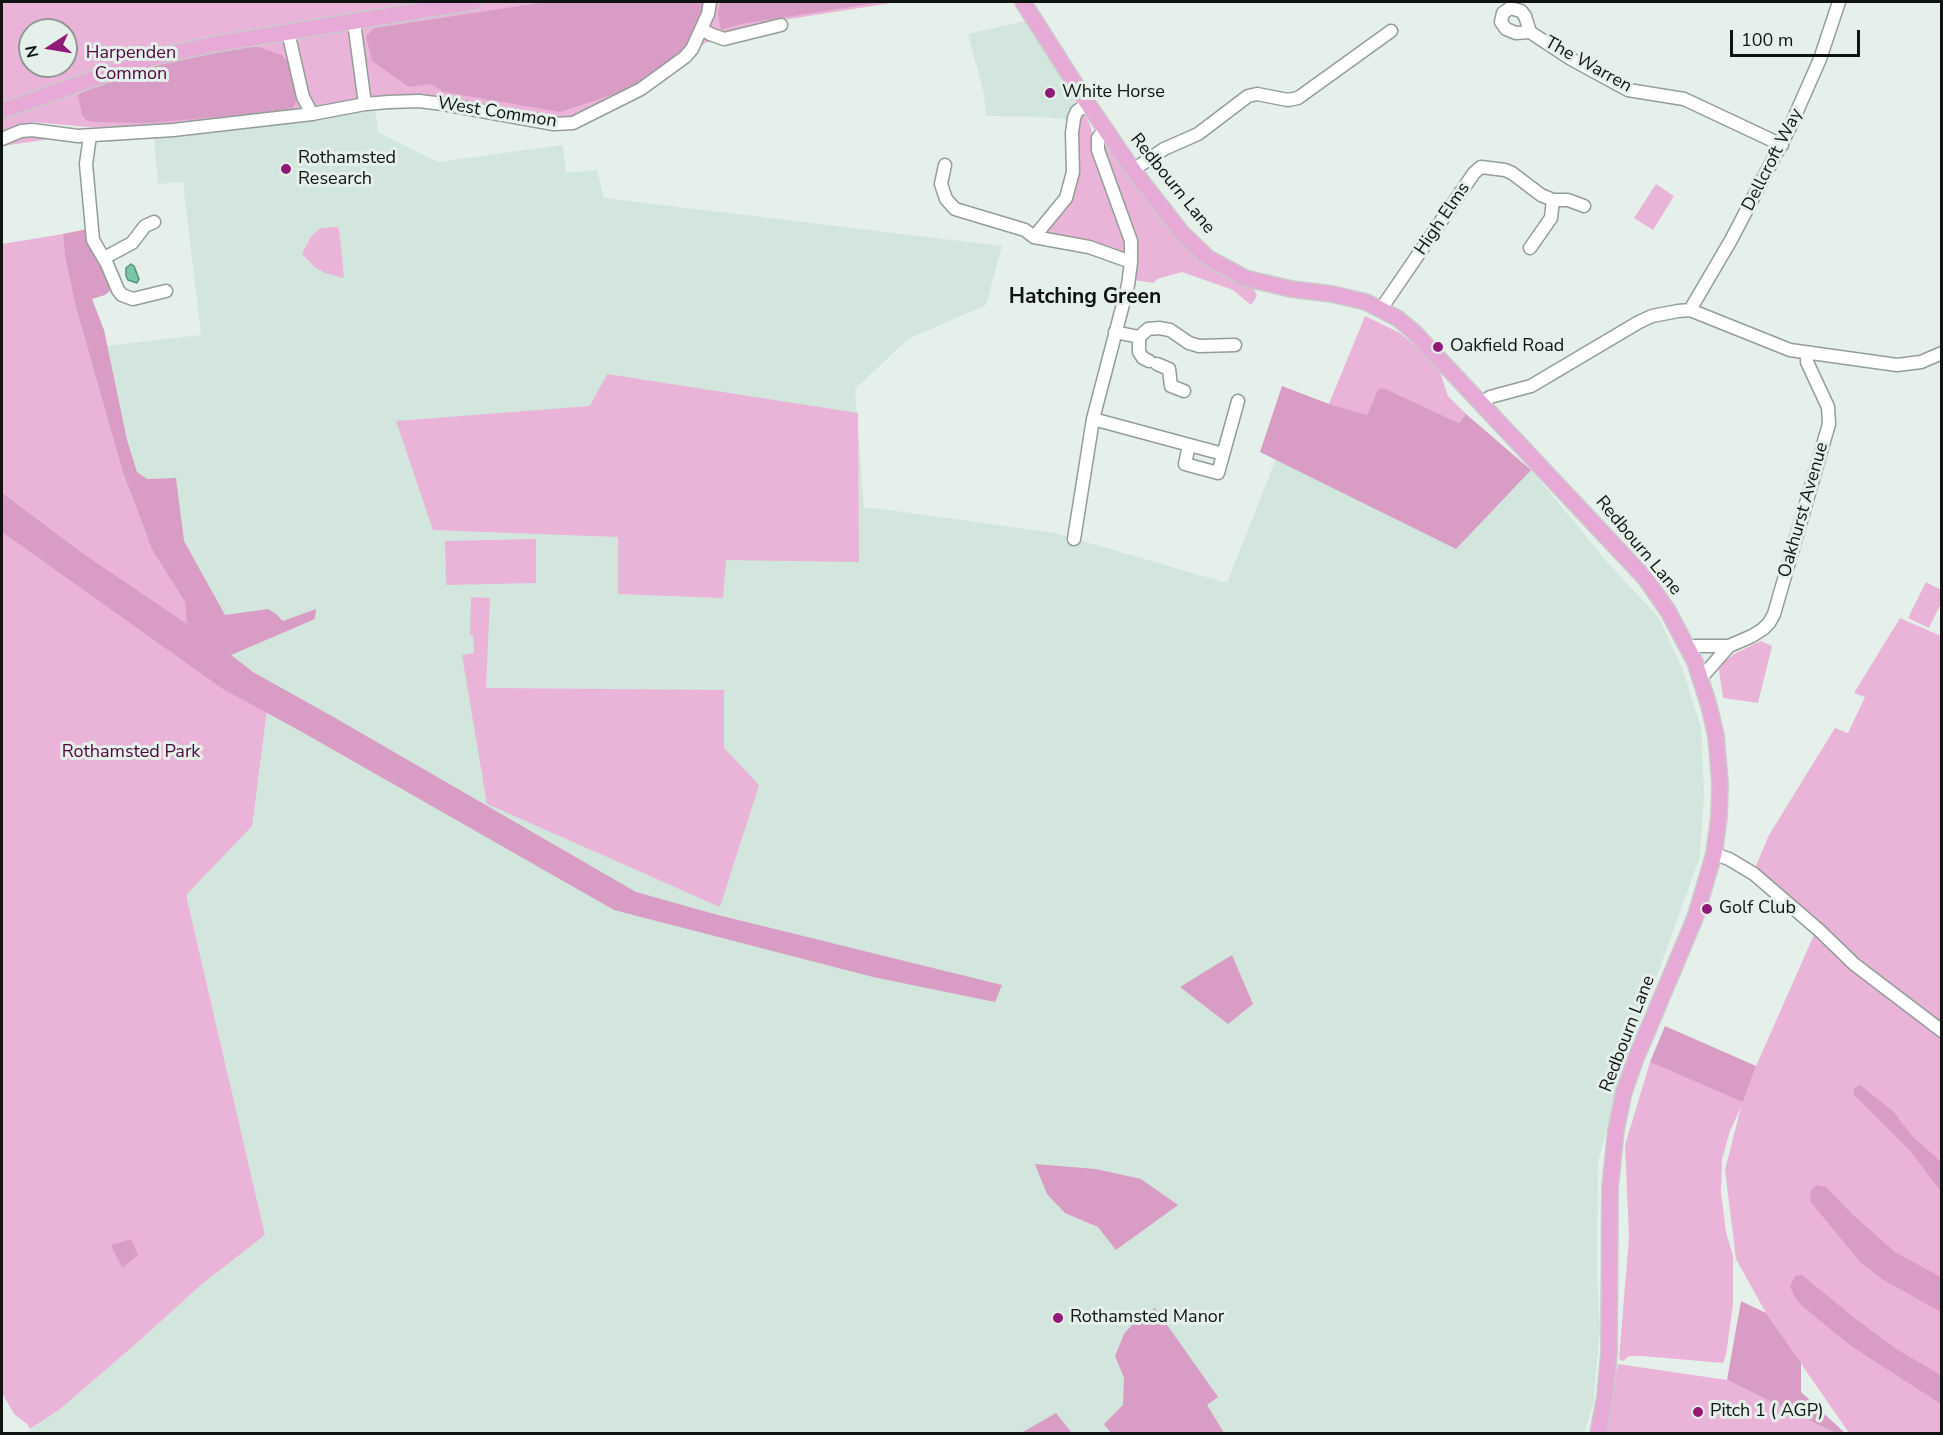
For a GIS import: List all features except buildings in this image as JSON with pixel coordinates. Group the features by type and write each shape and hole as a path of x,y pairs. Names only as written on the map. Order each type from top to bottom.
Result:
{"main road":[{"path":"2,111 155,57 214,44 473,2"},
{"name":"Redbourn Lane","path":"1023,2 1104,129 1182,233 1208,258 1230,272 1260,283 1351,298 1381,309 1413,331 1645,578 1668,611 1688,646 1701,678 1716,736 1720,783 1719,817 1714,854 1695,918 1633,1066 1624,1092 1616,1130 1610,1188 1609,1353 1605,1397 1598,1434"}],"street":[{"name":"West Common","path":"2,139 21,131 32,130 90,136 173,130 312,114 365,104 420,101 554,124 573,123 641,89 685,57 692,49 702,28 710,2"},
{"name":"Dellcroft Way","path":"1690,310 1782,145 1817,68 1839,2"},
{"path":"354,22 365,104"},
{"path":"702,28 724,39 781,26"},
{"path":"1133,170 1164,149 1198,134 1248,96 1257,94 1288,100 1298,98 1391,31"},
{"path":"288,32 303,97 312,114"},
{"name":"The Warren","path":"1530,32 1571,59 1628,90 1684,99 1782,145"},
{"path":"1034,237 1066,198 1072,172 1074,118 1077,111 1088,104"},
{"path":"1074,539 1093,419 1128,285 1131,262 1131,241 1098,150 1098,138 1104,129"},
{"path":"90,136 86,164 93,240 118,290 127,298 142,298 166,291"},
{"path":"945,165 941,184 946,199 955,209 1025,230 1034,237 1089,247 1131,262"},
{"name":"High Elms","path":"1381,309 1481,167 1512,173 1541,195 1553,200 1568,200 1584,206"},
{"path":"1530,248 1551,218 1553,200"},
{"path":"104,258 132,243 146,226 154,222"},
{"path":"1482,404 1497,395 1531,387 1652,316 1690,310 1774,345 1807,353 1903,365 1921,362 1941,353"},
{"path":"1184,391 1171,386 1169,369 1143,358 1139,352 1139,337 1148,329 1159,328 1170,330 1189,343 1199,346 1234,345"},
{"path":"1115,332 1139,337"},
{"name":"Oakhurst Avenue","path":"1688,646 1729,646 1763,629 1774,614 1829,424 1828,407 1807,362 1807,353"},
{"path":"1189,445 1185,464 1218,473 1238,401"},
{"path":"1093,419 1223,454"},
{"name":"Oakhurst Avenue","path":"1701,678 1729,646"},
{"path":"1714,854 1730,859 1754,874 1854,964 1941,1031"}],"shaded area":[{"path":"546,2 702,2 703,15 687,51 633,88 560,112 444,92 430,84 409,87 372,61 366,36 375,28"},
{"path":"720,2 883,2 741,24 721,30 718,15"},
{"path":"1026,21 1075,95 1075,103 1069,120 986,116 984,94 968,34"},
{"path":"235,47 258,47 282,55 288,63 296,89 296,102 293,108 267,113 148,123 93,122 86,120 82,115 78,95 100,83 166,62"},
{"name":"Rothamsted Research","path":"375,107 378,132 438,162 563,145 566,173 597,170 604,198 1002,246 986,305 908,339 855,389 864,508 1055,533 1227,583 1296,408 1531,470 1607,562 1659,618 1682,668 1701,727 1704,795 1700,856 1618,1084 1598,1162 1597,1273 1600,1329 1593,1405 1584,1433 24,1434 59,1410 202,1284 265,1235 187,899 147,536 123,473 75,304 63,234 80,231 90,294 104,330 106,346 201,335 183,182 158,184 154,137"},
{"path":"87,229 107,274 105,275 110,291 92,299 104,330 127,440 137,472 147,479 176,478 184,541 225,615 268,609 283,621 316,609 315,619 231,655 253,672 636,892 718,915 1002,985 995,1002 873,977 614,910 223,689 2,532 2,493 82,553 187,624 185,602 152,549 123,473 75,304 65,257 63,234"},
{"path":"131,264 139,279 137,283 128,280 126,276 126,268"},
{"path":"1282,386 1329,404 1367,415 1378,389 1384,388 1459,423 1466,414 1531,470 1456,549 1260,452"},
{"path":"1232,955 1253,1004 1228,1024 1180,987"},
{"path":"1665,1026 1756,1066 1743,1102 1650,1062"},
{"path":"1860,1085 1893,1111 1912,1136 1941,1162 1941,1192 1912,1153 1854,1095 1854,1088"},
{"path":"1035,1164 1096,1169 1141,1179 1178,1205 1116,1250 1098,1227 1065,1213 1047,1194"},
{"path":"1817,1185 1826,1187 1852,1214 1895,1252 1941,1277 1941,1312 1882,1279 1860,1262 1810,1201 1811,1190"},
{"path":"131,1239 138,1255 122,1268 111,1245"},
{"path":"1802,1275 1898,1350 1941,1375 1941,1404 1851,1346 1802,1306 1790,1286 1795,1276"},
{"path":"1741,1301 1766,1313 1801,1363 1801,1392 1845,1433 1835,1433 1727,1380"},
{"path":"1155,1308 1218,1397 1207,1405 1224,1433 1111,1433 1104,1424 1123,1405 1124,1378 1115,1356 1124,1334 1137,1319"},
{"path":"1056,1413 1071,1432 1084,1433 1021,1433"}],"green space":[{"name":"Harpenden Common","path":"2,2 898,2 770,22 705,43 633,88 580,116 561,120 438,99 319,109 178,128 99,128 33,122 2,135"},
{"name":"Hatching Green","path":"1083,113 1091,128 1096,154 1128,246 1128,255 1043,233 1060,214 1078,117"},
{"path":"21,134 58,138 2,146 2,142"},
{"name":"Hatching Green","path":"1104,143 1132,179 1211,267 1233,281 1253,287 1257,296 1251,305 1233,290 1182,272 1157,279 1154,283 1133,280 1136,255 1101,145"},
{"path":"1656,184 1674,196 1653,230 1634,218"},
{"path":"337,227 344,278 325,273 302,254 311,237 320,228"},
{"name":"Rothamsted Park","path":"63,234 65,257 75,304 123,473 147,536 185,602 267,710 252,826 187,894 265,1235 202,1284 59,1410 30,1429 14,1414 2,1393 2,244"},
{"path":"1365,316 1400,333 1424,353 1440,372 1448,396 1466,414 1459,423 1384,388 1378,389 1367,416 1329,404"},
{"path":"607,374 858,413 859,562 726,560 723,598 618,594 618,537 433,530 396,421 590,406"},
{"path":"536,539 536,583 446,585 445,541"},
{"path":"1926,582 1941,590 1941,603 1929,628 1908,618"},
{"path":"471,597 490,598 486,688 724,690 724,748 759,785 720,907 487,804 462,655 474,653 473,635 470,635"},
{"path":"1900,618 1941,636 1941,1433 1849,1433 1766,1313 1736,1259 1725,1170 1741,1107 1730,1131 1722,1159 1721,1192 1726,1232 1733,1256 1733,1304 1723,1363 1642,1356 1629,1356 1623,1361 1619,1359 1629,1237 1625,1145 1650,1062 1743,1101 1756,1066 1818,926 1795,900 1755,868 1769,835 1835,728 1848,733 1865,697 1854,693"},
{"path":"1761,641 1772,646 1758,703 1723,698 1719,669 1722,664 1734,654"},
{"path":"1618,1364 1727,1380 1835,1433 1602,1434"}],"place":[{"name":"White Horse","path":"1050,93"},
{"name":"Rothamsted Research","path":"286,169"},
{"name":"Oakfield Road","path":"1438,347"},
{"name":"Golf Club","path":"1707,909"},
{"name":"Rothamsted Manor","path":"1058,1318"},
{"name":"Pitch 1 ( AGP)","path":"1698,1412"}],"district":[{"name":"Hatching Green","path":"1085,298"}]}
